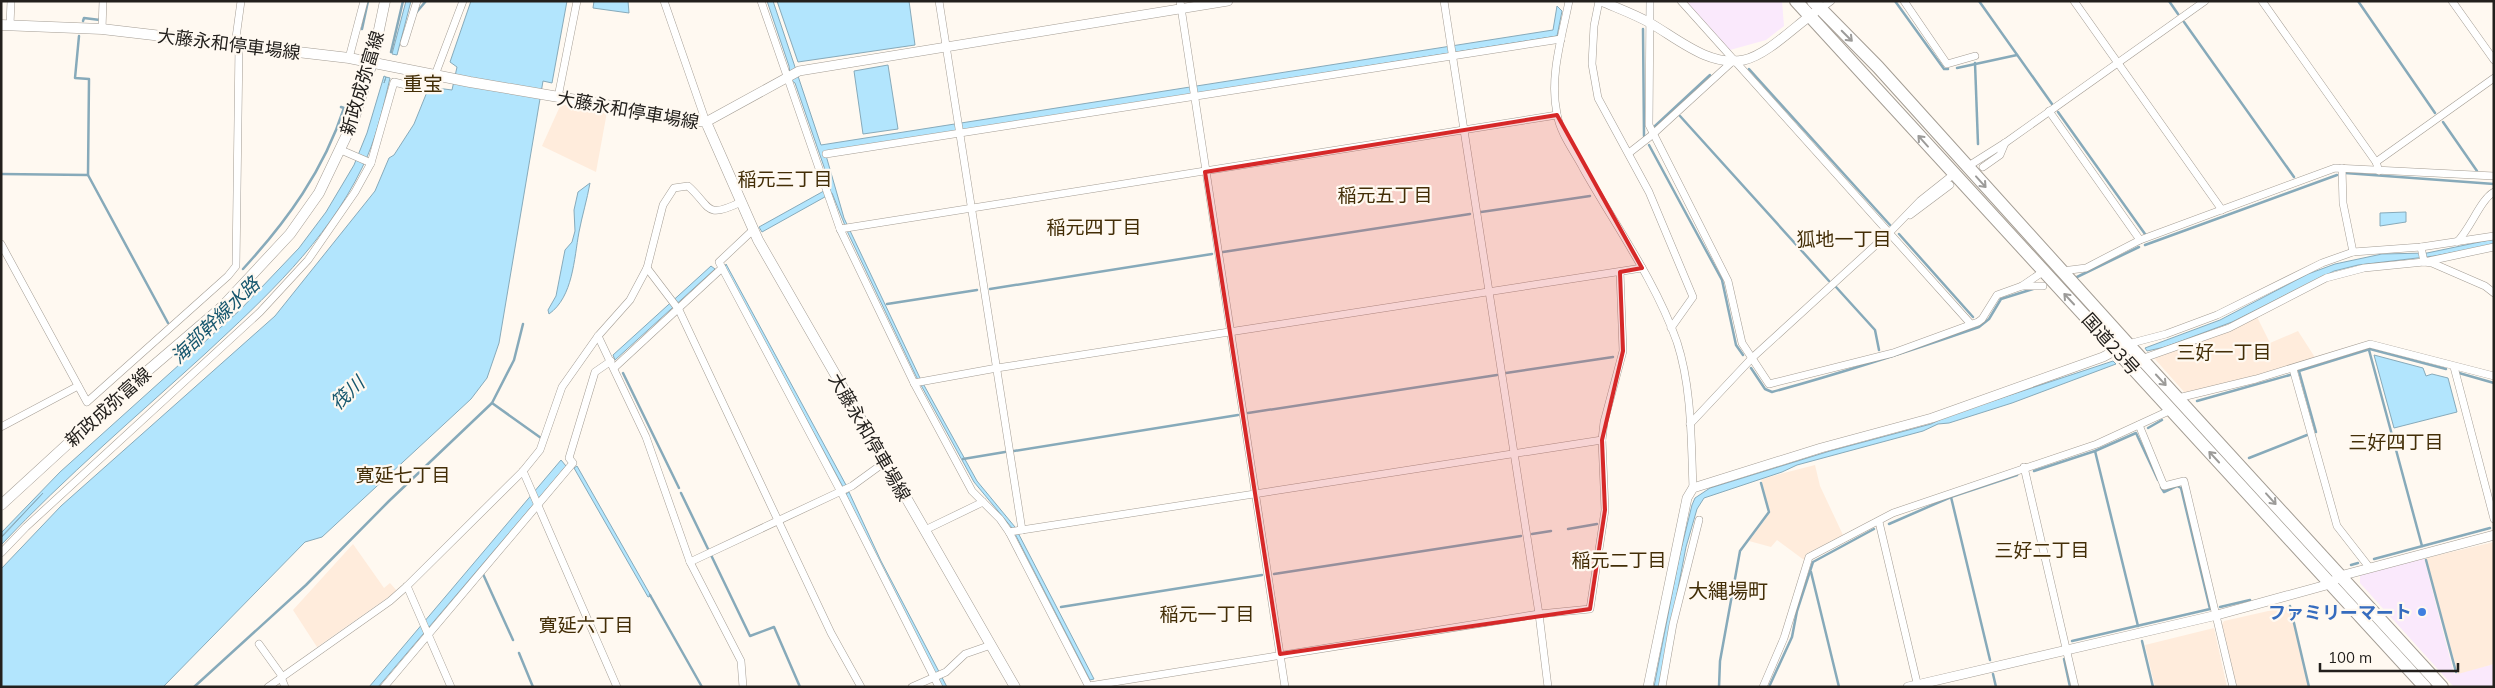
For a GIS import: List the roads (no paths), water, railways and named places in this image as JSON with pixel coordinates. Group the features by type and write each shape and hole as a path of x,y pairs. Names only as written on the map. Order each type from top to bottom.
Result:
{"highway":[{"name":"国道23号","path":"1796,1 1952,180 2044,271 2171,410 2335,580 2442,687"},
{"name":"国道23号","path":"1821,4 2178,398 2425,687"}],"main road":[{"name":"新政成弥富線","path":"1,505 145,373 227,302 275,251 304,214 345,152 372,63 385,1"},
{"name":"大藤永和停車場線","path":"6,25 102,29 349,58 435,75 706,122 753,230 796,309 1015,687"}],"street":[{"path":"6,25 11,1"},
{"path":"102,29 103,1"},
{"path":"1,244 87,402 228,276 236,266 237,45 241,1"},
{"path":"349,58 364,1"},
{"path":"404,43 417,1"},
{"path":"435,75 463,1"},
{"path":"558,97 577,1"},
{"path":"664,1 706,122 788,76 799,72 1180,5 1228,1"},
{"path":"761,1 829,198 972,491 1015,531 1602,440"},
{"path":"939,1 997,368 1015,531 1089,686 1539,614 1590,609 1605,510 1602,440 1604,422 1623,351 1620,272"},
{"path":"1444,1 1539,614 1548,687"},
{"path":"1569,1 1561,39 1554,91 1557,115 1596,192 1642,268 1671,328 1677,344 1685,379 1690,424 1693,488 1687,498 1648,687"},
{"path":"1671,328 1693,297 1629,153 1605,113 1594,84 1594,26 1600,1 1648,22 1702,54 1723,60 1745,60 1757,54 1809,16 1821,4"},
{"path":"1650,1 1648,22 1649,125 1652,135 1728,281 1742,343 1770,384 1773,385 1893,353 1982,319 1998,295 2022,286 2044,271"},
{"path":"1681,1 1970,323"},
{"path":"1904,1 1947,64 1975,56"},
{"path":"2074,1 2222,210"},
{"path":"1967,167 2005,143 2205,1"},
{"path":"2262,1 2376,162 2379,171"},
{"path":"2452,1 2494,60"},
{"path":"1180,5 1285,687"},
{"path":"826,154 1561,39"},
{"path":"1629,153 1652,135 1734,60"},
{"path":"1,553 26,527 260,312 313,253 355,192 369,162 394,82 410,86 413,71"},
{"path":"2376,162 2494,78"},
{"path":"2049,112 2140,240"},
{"path":"845,228 1557,115"},
{"path":"1983,168 2000,154 2005,143"},
{"path":"345,152 369,162"},
{"path":"2074,275 2140,240 2334,168 2494,176"},
{"path":"2342,168 2343,203 2353,252"},
{"path":"1902,220 1921,208 1952,180"},
{"path":"1690,424 1752,358 1890,232 1920,201 1952,180"},
{"path":"268,687 281,676 390,601 523,471 540,450 562,387 598,336 630,300 647,268 663,205 674,188 688,186 704,206 711,210 726,210 741,202"},
{"path":"2457,242 2467,232 2486,197 2494,192"},
{"path":"753,230 719,262 938,675 939,687"},
{"path":"2141,359 2229,328 2326,278 2422,254 2457,242 2494,236"},
{"path":"1693,488 1821,448 1932,418 2103,357 2128,344 2166,334 2217,315 2322,263 2353,252 2422,254 2494,247"},
{"path":"2422,254 2485,286 2494,293"},
{"path":"647,268 677,308 830,633 861,687"},
{"path":"384,687 573,463 569,458 595,372 612,365 722,268"},
{"path":"918,382 997,368 1642,268"},
{"path":"2061,271 2086,268"},
{"path":"2022,286 2043,286"},
{"path":"598,336 649,445 690,562 741,660 743,687"},
{"path":"2178,398 2294,369 2370,344 2494,376"},
{"path":"2454,367 2494,519"},
{"path":"2294,369 2337,526 2369,567"},
{"path":"1,427 78,386"},
{"path":"1763,687 1784,638 1809,557 1894,513 2024,467 2097,444 2171,410"},
{"path":"2139,425 2164,486 2184,481 2233,687"},
{"path":"690,562 841,492 885,462"},
{"path":"2024,467 2076,687"},
{"path":"523,471 617,687"},
{"path":"925,530 982,502"},
{"path":"1662,687 1673,624 1699,520"},
{"path":"1879,522 1914,686 2217,616 2335,580 2369,567 2494,536"},
{"path":"407,586 451,687"},
{"path":"259,644 281,676 285,687"},
{"path":"912,687 938,675 965,654 991,645"}],"water":[{"path":"406,1 411,1 397,55 392,54"},
{"name":"筏川","path":"471,1 567,1 552,83 543,81 499,343 487,378 471,399 322,537 305,542 163,687 1,687 1,569 61,506 275,316 375,191 389,158 394,155 414,124 429,87 452,90 457,67 450,62"},
{"path":"594,1 628,1 629,13 593,8"},
{"path":"767,1 773,1 821,145 1553,30 1557,6 1562,11 1557,36 825,152 844,218 920,378 977,481 1015,527 1094,679 1090,680 1012,528 974,482 916,376 848,233 832,193 762,232 759,227 831,187 795,83 791,80 789,66"},
{"path":"777,1 909,1 915,45 798,62"},
{"path":"888,65 898,129 863,134 854,71"},
{"path":"384,76 390,78 379,124 367,157 347,195 312,245 272,290 206,353 76,471 1,545 1,538 43,493 1,537 1,533 60,472 240,310 299,248 326,212 354,165 367,133"},
{"path":"590,183 568,288 557,307 549,314 548,310 556,296 565,250 572,242 575,231 574,210 578,192"},
{"path":"2406,212 2406,222 2380,226 2380,213"},
{"path":"2494,239 2494,245 2434,256 2358,265 2334,271 2232,322 2165,347 2147,351 2145,348 2220,320 2308,274 2335,264 2382,254 2427,253"},
{"path":"726,264 846,485 843,487 725,268"},
{"path":"711,266 715,269 615,360 613,355"},
{"path":"2374,355 2423,368 2426,376 2432,374 2448,378 2457,412 2394,428"},
{"path":"2113,361 2116,364 2012,403 1949,423 1938,424 1923,431 1797,465 1782,472 1704,498 1697,509 1686,547 1659,687 1654,687 1679,558 1695,498 1710,488 1830,451 1931,424 1947,416"},
{"path":"561,460 566,466 378,687 369,687"},
{"path":"577,466 651,596 648,597 574,468"},
{"path":"849,492 881,561 947,687 942,687 883,573 846,494"}],"waterway":[{"path":"362,29 368,1"},
{"path":"391,52 403,1"},
{"path":"415,14 426,1"},
{"path":"1895,1 1944,69 1948,69"},
{"path":"1979,1 2052,104"},
{"path":"2169,1 2178,14"},
{"path":"2358,1 2435,113"},
{"path":"83,21 84,18 100,20 100,18"},
{"path":"2184,22 2294,177"},
{"path":"1643,29 1644,136"},
{"path":"79,36 75,78 89,79 88,175 168,323"},
{"path":"1957,68 2017,55"},
{"path":"1975,63 1978,144"},
{"path":"1749,69 1890,225"},
{"path":"1655,126 1710,75"},
{"name":"海部幹線水路","path":"243,269 275,232 315,174 336,131 344,108 341,107"},
{"path":"2058,112 2145,234"},
{"path":"1680,116 1829,281"},
{"path":"2443,122 2477,171"},
{"path":"1649,145 1722,280 1736,345 1743,355"},
{"path":"2345,173 2494,184"},
{"path":"1,174 88,175"},
{"path":"2145,245 2337,175"},
{"path":"1481,212 1590,196"},
{"path":"1223,252 1470,214"},
{"path":"1899,234 1973,317"},
{"path":"2077,277 2139,247"},
{"path":"990,289 1212,254"},
{"path":"1836,287 1875,330 1879,350"},
{"path":"1751,368 1765,389 1772,392 1798,385 1979,327 1989,319 2001,299 2033,289"},
{"path":"887,304 977,290"},
{"path":"194,687 306,585 389,501 492,403 514,360 523,324"},
{"path":"2316,432 2299,371 2370,349 2446,369"},
{"path":"2369,350 2422,546"},
{"path":"1506,373 1613,357"},
{"path":"623,373 679,488"},
{"path":"2459,373 2494,383"},
{"path":"1248,413 1497,375"},
{"path":"2197,401 2290,375"},
{"path":"492,403 541,438"},
{"path":"1014,451 1238,415"},
{"path":"2148,428 2162,420"},
{"path":"2034,471 2095,451 2136,433 2158,480"},
{"path":"2249,458 2307,435"},
{"path":"2095,451 2138,626"},
{"path":"963,459 1005,452"},
{"path":"1889,524 1951,497 2017,475"},
{"path":"1719,687 1720,661 1740,551 1769,512 1761,483"},
{"path":"2072,641 2210,609 2181,488 2177,486 2164,492 2161,487"},
{"path":"681,493 709,551"},
{"path":"1951,497 1990,660"},
{"path":"1568,529 1597,524"},
{"path":"2374,559 2490,528"},
{"path":"1769,687 1792,637 1797,611 1813,562 1874,529"},
{"path":"1532,534 1551,531"},
{"path":"1274,574 1521,536"},
{"path":"711,555 750,636 774,627 800,687"},
{"path":"2426,560 2456,672"},
{"path":"2351,565 2358,563"},
{"path":"1811,572 1839,687"},
{"path":"483,574 513,640"},
{"path":"1061,607 1262,575"},
{"path":"650,595 702,687"},
{"path":"2220,607 2250,600"},
{"path":"2290,606 2309,687"},
{"path":"2142,641 2153,687"},
{"path":"519,653 533,687"},
{"path":"2064,659 2070,687"},
{"path":"1993,674 1996,687"}],"place":[{"name":"ファミリーマート","path":"2422,612"}],"district":[{"name":"重宝","path":"423,83"},
{"name":"稲元三丁目","path":"785,179"},
{"name":"稲元五丁目","path":"1385,195"},
{"name":"稲元四丁目","path":"1094,227"},
{"name":"狐地一丁目","path":"1844,239"},
{"name":"三好一丁目","path":"2224,352"},
{"name":"三好四丁目","path":"2396,442"},
{"name":"寛延七丁目","path":"403,475"},
{"name":"三好二丁目","path":"2042,550"},
{"name":"稲元二丁目","path":"1619,560"},
{"name":"大縄場町","path":"1728,590"},
{"name":"稲元一丁目","path":"1207,614"},
{"name":"寛延六丁目","path":"586,625"}]}
